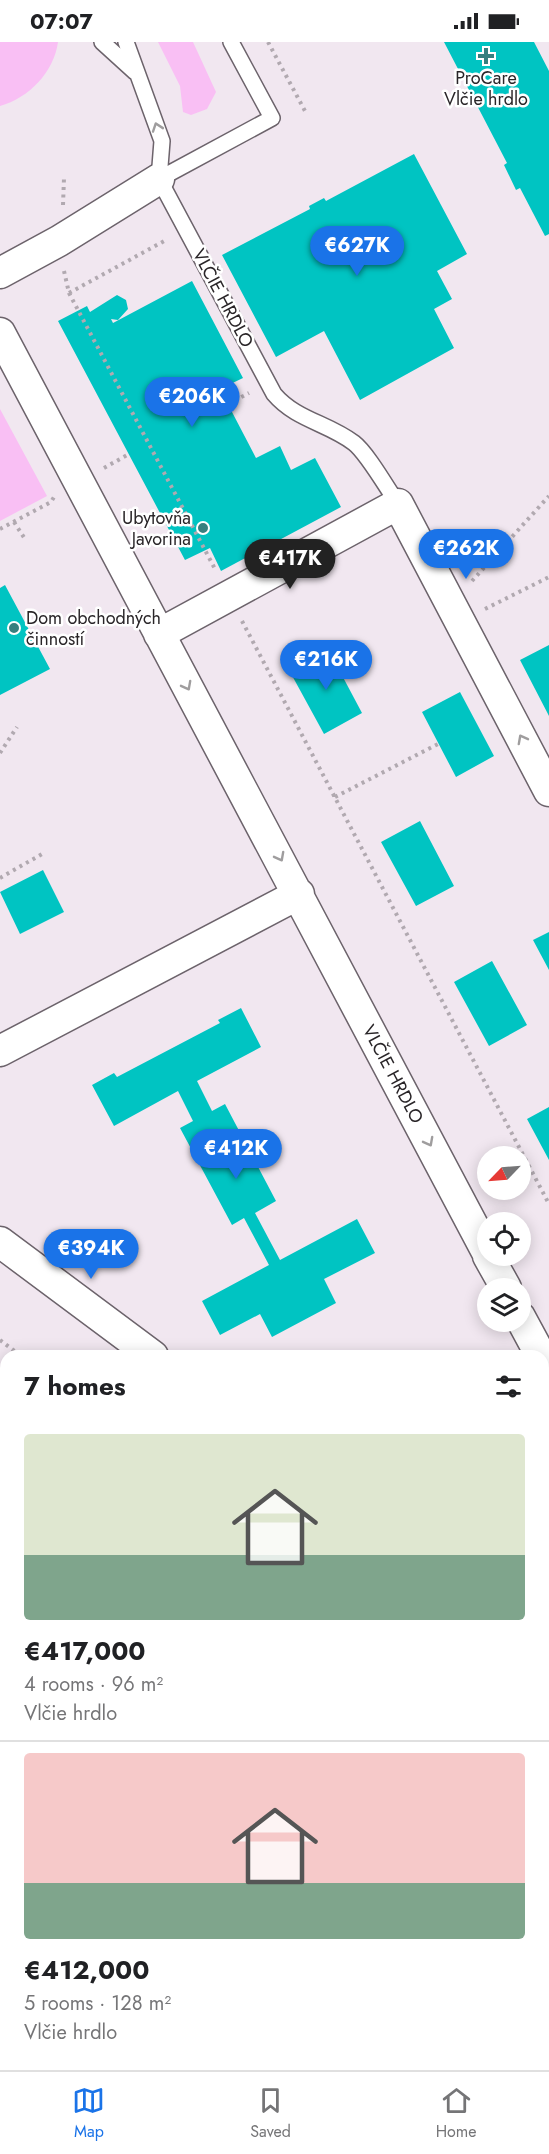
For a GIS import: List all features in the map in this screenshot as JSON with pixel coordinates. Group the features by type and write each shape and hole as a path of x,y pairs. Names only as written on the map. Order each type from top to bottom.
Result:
{"street":[{"path":"0,273 59,241 159,179"},
{"name":"VLČIE HRDLO","path":"0,333 477,1234"},
{"path":"159,634 398,504"},
{"name":"VLČIE HRDLO","path":"398,504 549,791"},
{"path":"0,1051 299,894"},
{"path":"0,1242 145,1350"},
{"path":"528,1332 538,1350"}],"lane":[{"path":"102,42 140,77"},
{"path":"126,42 162,141 159,179"},
{"path":"159,179 272,118 231,42"},
{"name":"VLČIE HRDLO","path":"159,179 274,394 285,407 299,416 333,430 355,444 398,504"}],"path":[{"path":"268,42 305,111"},
{"path":"172,237 69,293 205,550"},
{"path":"456,613 549,496"},
{"path":"14,522 26,539"},
{"path":"456,613 549,577"},
{"path":"229,596 549,1204"},
{"path":"0,753 17,727"},
{"path":"335,797 438,744"},
{"path":"0,878 42,854"},
{"path":"0,1340 13,1350"}],"shaded area":[{"path":"0,42 58,42 51,64 38,82 21,97 0,106"},
{"path":"158,42 193,42 216,92 207,109 191,115 183,112 180,86"},
{"path":"0,409 47,496 0,521"}],"building":[{"path":"444,42 534,42 549,71 549,234 545,236 520,188 516,190 504,165 507,163"},
{"path":"414,154 467,254 437,271 452,299 434,309 454,348 360,400 324,331 276,357 222,255 310,209 309,206 324,198 326,201"},
{"path":"192,281 243,378 220,389 256,458 280,446 291,470 315,458 341,507 221,571 210,548 185,560 58,321 87,306 90,312 117,295 126,300 128,309 118,320 111,319 113,323"},
{"name":"Dom obchodných činností","path":"5,585 50,669 0,695 0,588"},
{"path":"549,645 549,716 520,660"},
{"path":"328,649 362,713 324,734 289,670"},
{"path":"460,692 494,756 456,777 422,712"},
{"path":"420,821 454,886 416,906 381,842"},
{"path":"43,870 64,912 20,934 0,892"},
{"path":"549,932 549,970 533,940"},
{"path":"492,961 527,1025 489,1046 454,982"},
{"path":"241,1008 261,1047 197,1081 212,1111 225,1104 276,1201 255,1213 280,1260 357,1219 375,1253 324,1279 336,1303 272,1337 260,1314 220,1335 202,1301 269,1265 244,1218 232,1225 180,1128 193,1121 178,1091 114,1126 92,1085 114,1073 117,1077 220,1023 218,1020"},
{"path":"549,1107 549,1160 527,1119"}],"place":[{"name":"ProCare Vlčie hrdlo","path":"486,56"},
{"name":"Ubytovňa Javorina","path":"203,528"},
{"name":"Dom obchodných činností","path":"14,628"}]}
